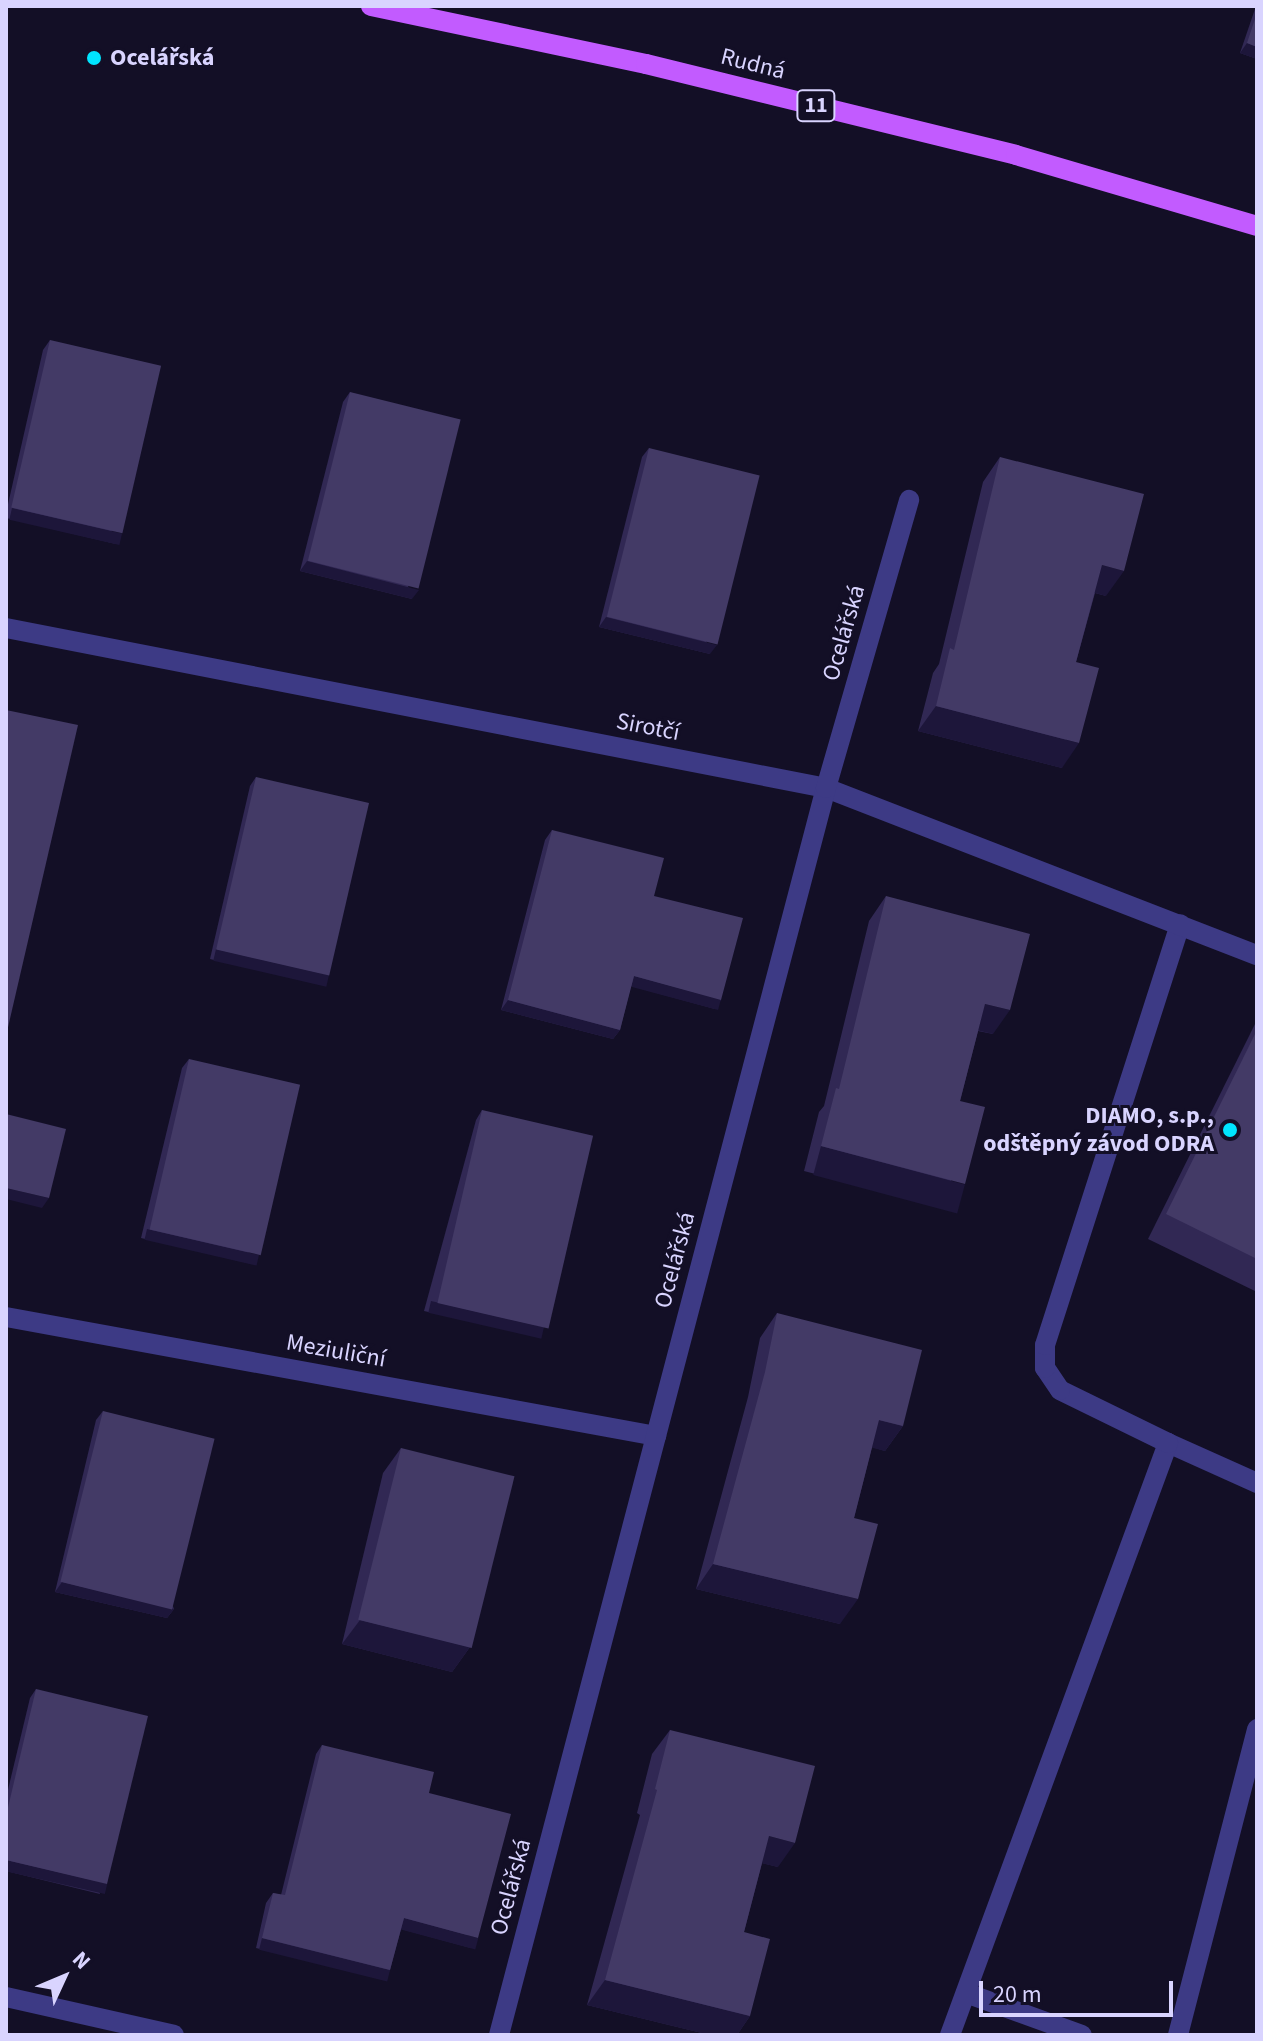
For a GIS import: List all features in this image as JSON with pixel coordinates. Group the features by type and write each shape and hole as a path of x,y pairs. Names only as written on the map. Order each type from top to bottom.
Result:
{"main road":[{"name":"Rudná","path":"371,6 646,64 1016,155 1257,226"}],"street":[{"name":"Ocelářská","path":"499,2035 826,788 909,500"},
{"name":"Sirotčí","path":"6,628 826,788 1257,955"},
{"path":"1180,924 1045,1345 1045,1368 1060,1390 1257,1483"},
{"name":"Meziuliční","path":"6,1317 656,1436"},
{"path":"950,2035 1168,1443"},
{"path":"1178,2035 1257,1729"},
{"path":"966,1993 1082,2035"},
{"path":"6,1997 174,2035"}],"building":[{"path":"1257,13 1257,47 1247,43"},
{"path":"50,340 161,366 122,533 11,508"},
{"path":"350,392 461,420 419,588 308,561"},
{"path":"649,448 760,476 718,644 607,617"},
{"path":"1000,457 1144,494 1124,571 1102,565 1076,662 1099,668 1079,743 936,706 950,648 954,650"},
{"path":"6,710 78,725 6,1036"},
{"path":"256,777 369,803 329,976 216,949"},
{"path":"552,830 664,858 654,896 743,918 721,1000 634,976 620,1030 508,1000"},
{"path":"886,896 1030,934 1010,1010 985,1004 960,1101 985,1107 965,1184 821,1146 836,1088 839,1089"},
{"name":"DIAMO, s.p., odštěpný závod ODRA","path":"1257,1030 1257,1259 1166,1214"},
{"path":"189,1059 300,1085 261,1255 150,1230"},
{"path":"482,1110 593,1136 549,1329 437,1303"},
{"path":"6,1114 66,1129 49,1198 6,1188"},
{"path":"777,1313 922,1350 903,1426 879,1420 854,1518 878,1524 858,1599 713,1564 765,1372"},
{"path":"103,1411 215,1439 172,1610 60,1582"},
{"path":"401,1448 515,1476 472,1648 358,1620"},
{"path":"36,1689 148,1716 107,1884 6,1860 6,1816"},
{"path":"670,1730 815,1766 795,1843 769,1836 744,1932 770,1939 750,2016 605,1980 657,1790"},
{"path":"322,1745 434,1772 429,1793 511,1814 478,1938 404,1918 390,1970 262,1938 273,1893 285,1895"}],"place":[{"name":"Ocelářská","path":"94,58"},
{"name":"DIAMO, s.p., odštěpný závod ODRA","path":"1230,1130"}]}
